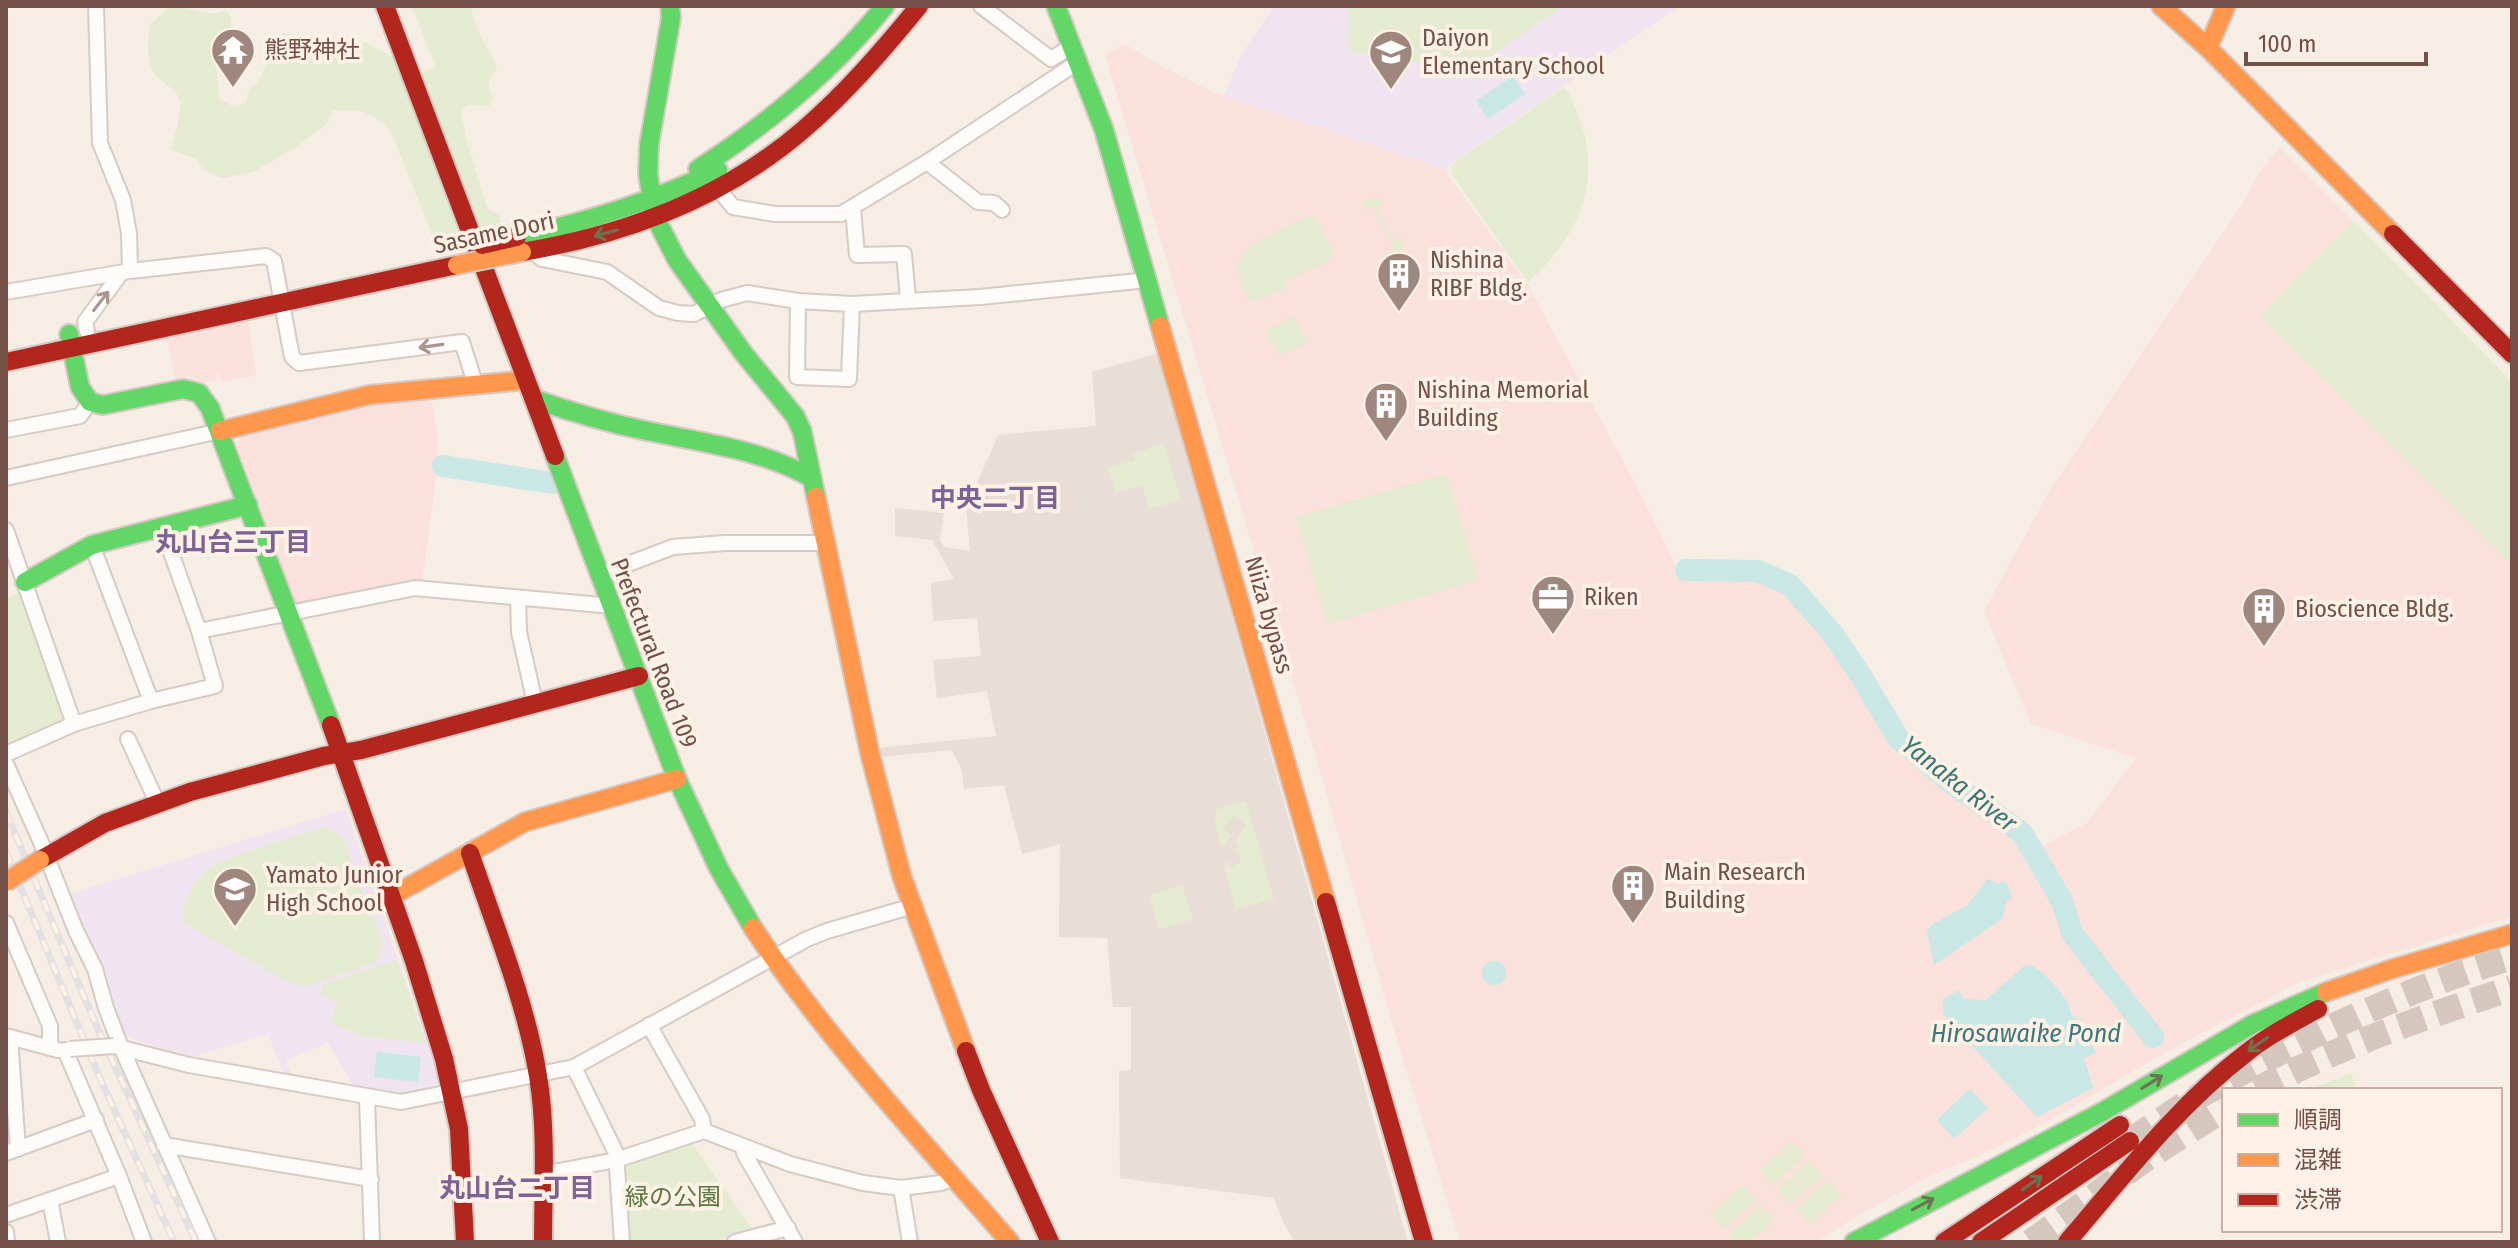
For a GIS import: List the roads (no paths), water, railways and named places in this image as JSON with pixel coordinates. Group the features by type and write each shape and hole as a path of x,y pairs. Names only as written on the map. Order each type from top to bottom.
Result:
{"main road":[{"name":"Prefectural Road 109","path":"385,6 677,779 719,871 800,996 1010,1242"},
{"path":"681,187 695,170 754,131 814,85 885,6"},
{"name":"Sasame Dori","path":"654,209 681,187 778,141 856,63 903,6"},
{"name":"Sasame Dori","path":"6,347 76,338 455,258 524,247 576,225 654,209 701,195 844,92 880,55 919,6"},
{"path":"701,195 724,196 773,167 832,123 879,77 935,6"},
{"name":"Niiza bypass","path":"1056,6 1104,130 1424,1242"},
{"name":"Niiza bypass","path":"1075,6 1093,52 1141,209 1393,1096 1438,1242"},
{"path":"2161,6 2208,48 2512,354"},
{"path":"2208,48 2226,6"},
{"path":"674,8 649,145 648,174 654,209 677,260 744,354 795,416 802,431 870,754 902,877 981,1090 1050,1242"},
{"path":"76,338 82,392 90,402 103,405 170,391 191,390 205,400 220,431 341,753 430,1014 452,1091 463,1160 465,1242"},
{"name":"Sasame Dori","path":"6,362 76,338"},
{"path":"220,431 369,395 526,380"},
{"path":"534,399 620,425 761,453 812,478"},
{"path":"25,582 92,545 248,505"},
{"path":"6,882 105,823 157,802 256,773 639,676"},
{"path":"390,897 525,822 677,779"},
{"path":"470,853 518,998 538,1075 542,1110 543,1242"},
{"path":"1854,1242 2006,1159 2102,1112 2207,1049 2275,1014 2325,992 2427,957 2512,934"},
{"path":"2067,1242 2198,1094 2234,1061 2265,1039 2298,1018 2360,992 2512,946"},
{"path":"1944,1242 2125,1133 1981,1242"}],"street":[{"path":"76,338 85,322 126,272 129,233 123,200 100,143 96,6"},
{"path":"981,6 1051,59 1075,54"},
{"path":"724,196 733,207 775,214 831,216 853,209 927,162 1075,54"},
{"path":"927,162 978,202 994,203 1002,210"},
{"path":"853,209 857,255 904,254 908,299"},
{"path":"524,247 542,259 607,272 659,308 694,314 721,300 747,293 798,301 852,304 980,297 1148,280"},
{"path":"6,292 126,272 266,256 274,261 292,357 299,363 462,342 476,386"},
{"path":"798,301 797,377 849,379 852,304"},
{"path":"6,430 80,416 90,402"},
{"path":"6,478 220,431"},
{"path":"6,754 74,724 215,686 162,527"},
{"path":"6,530 74,724"},
{"path":"599,575 673,547 725,543 826,543"},
{"path":"92,545 151,701"},
{"path":"199,631 415,588 612,606"},
{"path":"518,598 519,632 535,703"},
{"path":"128,739 157,802"},
{"path":"6,764 42,858 95,969 118,1047 208,1242"},
{"path":"96,1120 12,1151 8,1036 62,1049 118,1047 189,1065 401,1102 574,1067 772,957 827,931 913,906"},
{"path":"6,923 13,956 96,1120 144,1242"},
{"path":"649,1025 702,1119 704,1131"},
{"path":"574,1067 616,1153 622,1242"},
{"path":"367,1098 372,1242"},
{"path":"543,1174 616,1160 704,1131 805,1168 863,1183 901,1188 955,1178"},
{"path":"164,1145 371,1179"},
{"path":"735,1242 791,1235 743,1147"},
{"path":"6,1215 119,1176"},
{"path":"901,1188 910,1242"},
{"path":"50,1200 58,1242"},
{"path":"6,1232 7,1242"}],"water":[{"path":"1513,76 1525,94 1488,119 1476,101"},
{"path":"1988,879 1998,884 2004,881 2011,894 2012,898 2006,901 2003,918 1934,965 1927,931 1967,905"},
{"path":"1494,961 1503,964 1506,973 1503,982 1494,985 1485,982 1482,973 1485,964"},
{"name":"Hirosawaike Pond","path":"2031,965 2058,989 2073,1017 2082,1021 2096,1053 2084,1058 2093,1088 2037,1117 1943,1014 1943,1000 1958,990 1964,999 1986,1000 2024,966"},
{"path":"377,1052 421,1057 418,1082 374,1077"},
{"path":"1970,1089 1988,1108 1954,1139 1937,1120"}],"waterway":[{"name":"Yanaka River","path":"443,466 553,483"},
{"name":"Yanaka River","path":"1686,570 1758,571 1790,585 1832,633 1898,738 1950,782 2022,833 2062,901 2072,933 2153,1037"}],"tunnel":[{"path":"2130,1141 2202,1094 2321,1032 2435,983 2512,957"},
{"path":"2261,1088 2350,1046 2512,988"},
{"path":"2031,1242 2148,1157 2222,1110"}],"railway":[{"path":"6,812 96,1025 196,1242"},
{"path":"6,852 99,1076 174,1242"}],"place":[{"name":"熊野神社","path":"233,89"},
{"name":"Daiyon Elementary School","path":"1391,91"},
{"name":"Nishina RIBF Bldg.","path":"1399,313"},
{"name":"Nishina Memorial Building","path":"1386,443"},
{"name":"Riken","path":"1553,636"},
{"name":"Bioscience Bldg.","path":"2264,648"},
{"name":"Main Research Building","path":"1633,925"},
{"name":"Yamato Junior High School","path":"235,928"}],"district":[{"name":"中央二丁目","path":"995,498"},
{"name":"丸山台三丁目","path":"233,542"},
{"name":"丸山台二丁目","path":"517,1188"}],"park label":[{"name":"緑の公園","path":"673,1197"}]}
